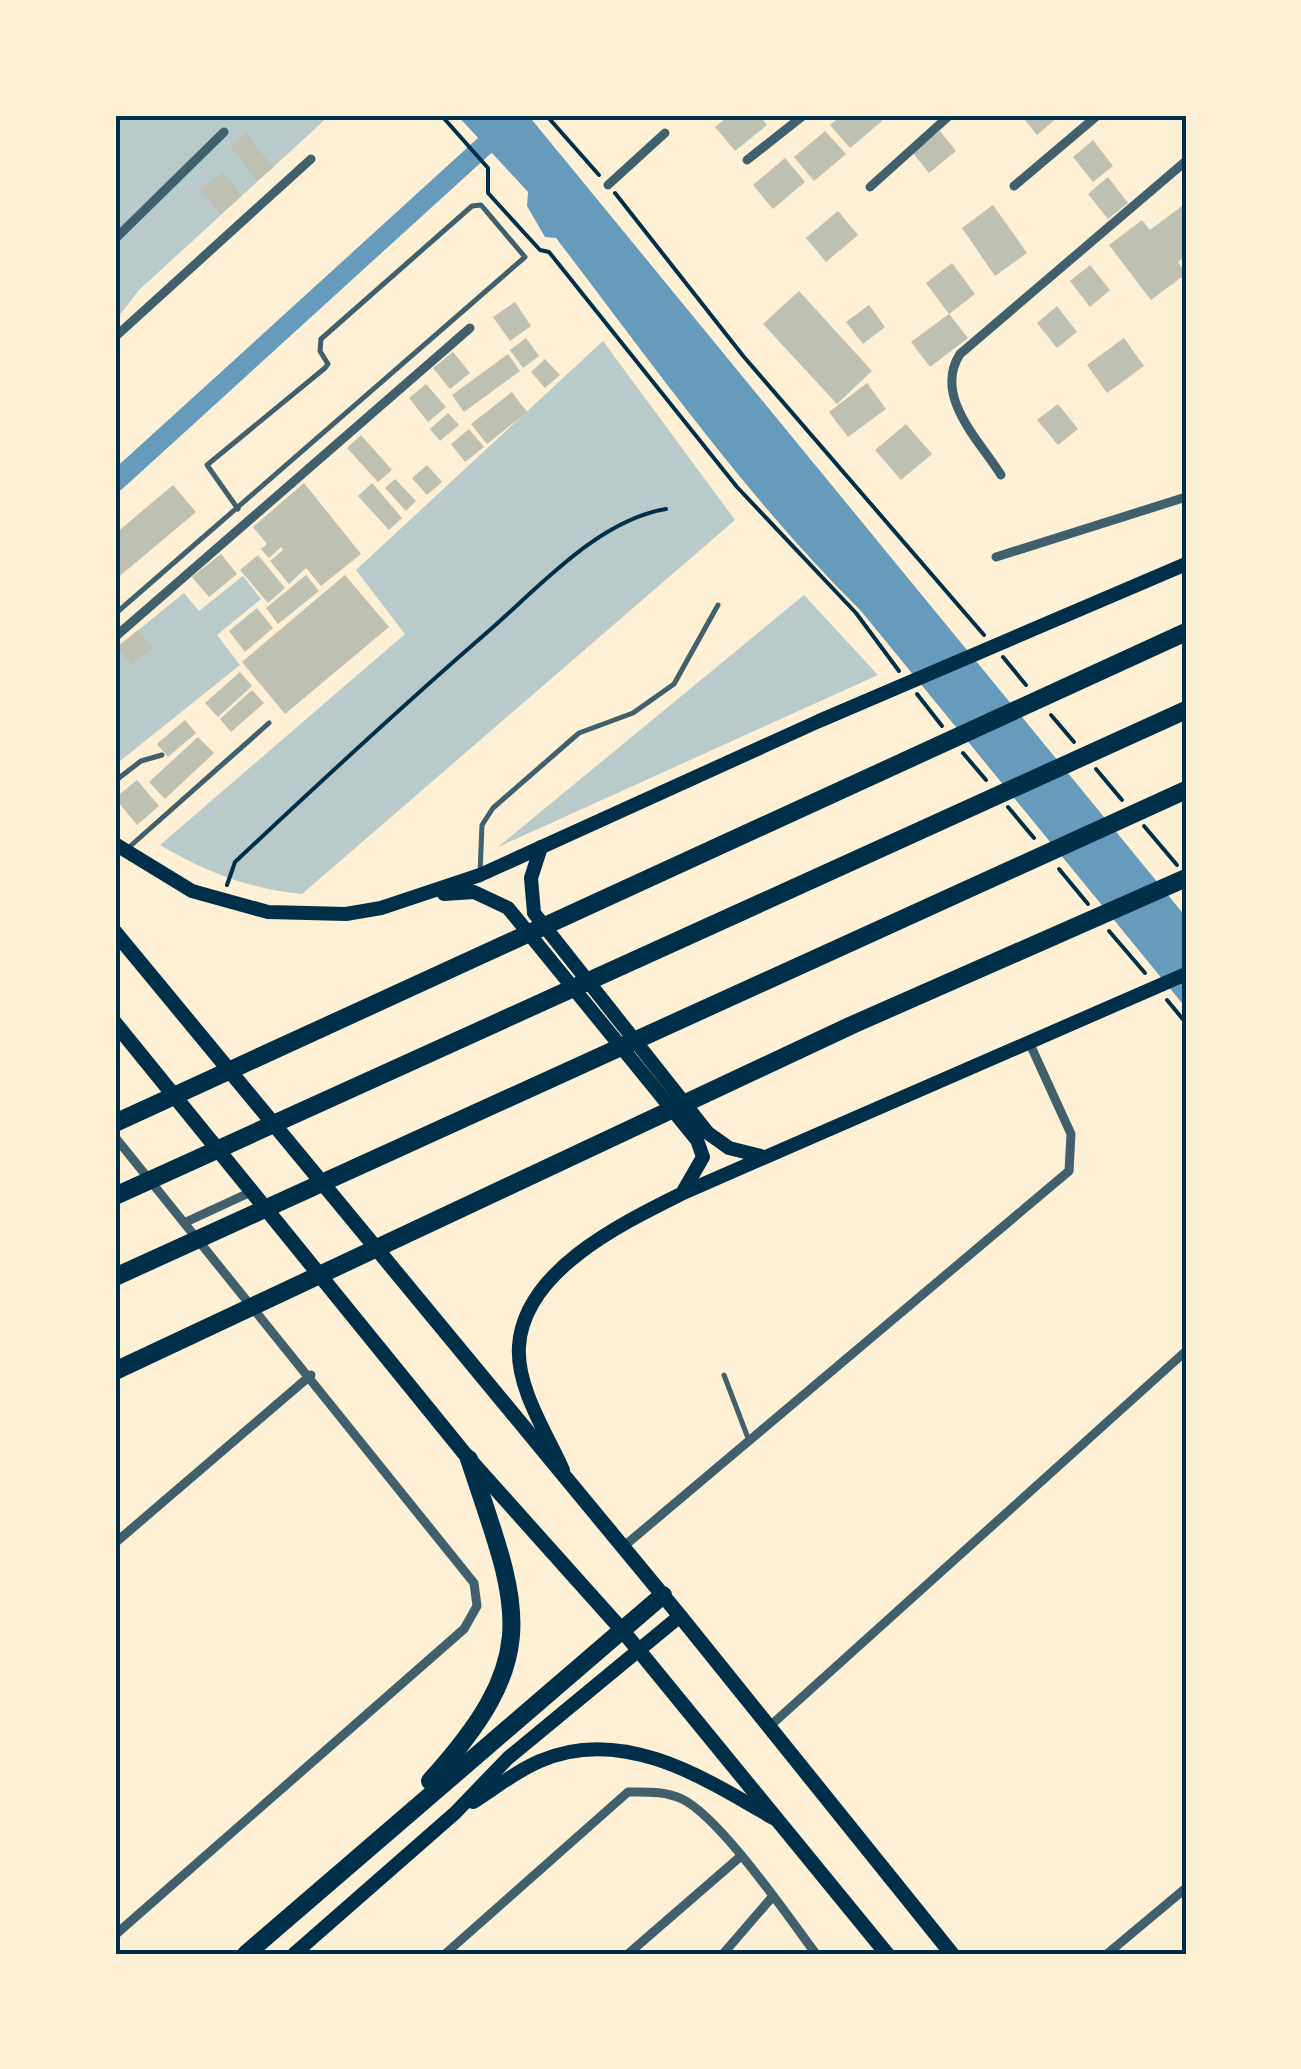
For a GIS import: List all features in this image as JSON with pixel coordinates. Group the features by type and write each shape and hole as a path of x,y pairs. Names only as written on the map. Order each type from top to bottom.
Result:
{"highway":[{"path":"115,1123 1186,632"},
{"path":"115,1196 1186,710"},
{"path":"115,1277 1186,790"},
{"path":"115,1370 799,1050 1186,877"},
{"path":"390,1826 480,1722 501,1685 508,1658 514,1621 509,1584 469,1459"},
{"path":"246,1954 390,1826 663,1595"}],"main road":[{"path":"120,847 192,891 268,912 346,914 433,894 820,721 1066,619 1186,564"},
{"path":"541,847 531,878 534,913 708,1133 730,1148 762,1156"},
{"path":"433,894 474,892 508,908 696,1140 702,1157 682,1193"},
{"path":"115,932 623,1546 952,1954"},
{"path":"568,1480 527,1390 519,1346 533,1303 556,1273 637,1216 682,1193 1186,974"},
{"path":"115,1023 469,1459 622,1630 887,1954"},
{"path":"294,1954 455,1813 508,1758 680,1616"},
{"path":"455,1813 540,1761 595,1750 650,1756 680,1766 774,1819"}],"street":[{"path":"748,160 804,115"},
{"path":"870,187 950,115"},
{"path":"1014,186 1098,115"},
{"path":"115,239 224,132"},
{"path":"608,185 666,133"},
{"path":"115,337 311,159"},
{"path":"1001,475 954,402 949,385 952,366 960,354 1186,161"},
{"path":"115,637 470,328"},
{"path":"996,556 1186,496"},
{"path":"623,1546 686,1498 748,1438 1069,1171 1071,1134 1030,1042"},
{"path":"115,1137 311,1374 474,1582 477,1606 464,1628 115,1936"},
{"path":"186,1222 252,1191"},
{"path":"770,1726 1186,1351"},
{"path":"115,1543 311,1374"},
{"path":"445,1954 628,1792 661,1792 686,1800 741,1856 816,1954"},
{"path":"628,1954 741,1856"},
{"path":"1107,1954 1186,1888"},
{"path":"723,1954 773,1896"}],"lane":[{"path":"115,614 238,509 525,257 482,206 472,206 321,339 320,351 328,364 207,465 238,509"},
{"path":"480,875 478,844 482,825 493,808 579,733 632,713 674,684 718,605"},
{"path":"120,847 270,722"},
{"path":"115,780 141,762 162,755"},
{"path":"724,1375 748,1438"}],"path":[{"path":"442,115 488,168 488,193 540,250 549,252 737,487 856,613 900,671"},
{"path":"546,115 608,185 744,357 986,638"},
{"path":"221,899 235,862 384,721 570,560 640,513 666,509"},
{"path":"999,652 1036,697"},
{"path":"910,686 944,730"},
{"path":"1049,712 1074,742"},
{"path":"957,745 993,789"},
{"path":"1086,757 1124,802"},
{"path":"1006,804 1042,848"},
{"path":"1136,816 1186,877"},
{"path":"1054,863 1091,908"},
{"path":"1103,923 1150,980"},
{"path":"1161,993 1186,1023"}],"shaded area":[{"path":"115,115 330,115 139,290 115,321"},
{"path":"603,341 735,520 302,894 228,878 160,845 405,634 356,570"},
{"path":"243,576 261,599 217,635 240,665 115,765 115,649 184,593 199,611"},
{"path":"804,595 878,675 498,847"}],"water":[{"path":"457,115 528,115 1186,917 1186,1008 861,611 740,477 556,238 545,237 527,206 528,192"}],"building":[{"path":"730,115 759,115 767,125 735,151 715,127"},
{"path":"842,115 877,115 882,121 850,148 830,125"},
{"path":"1021,115 1054,115 1057,118 1037,135"},
{"path":"825,131 846,154 814,181 794,157"},
{"path":"940,131 956,151 929,173 913,153"},
{"path":"246,133 273,168 256,181 230,146"},
{"path":"1093,140 1113,166 1093,182 1073,157"},
{"path":"785,158 805,182 773,209 753,185"},
{"path":"223,172 242,196 220,214 200,190"},
{"path":"1108,177 1128,203 1108,219 1088,194"},
{"path":"1186,203 1186,256 1178,262 1186,274 1151,300 1109,245 1142,220 1150,230"},
{"path":"993,205 1027,253 995,276 962,228"},
{"path":"838,211 858,235 826,262 806,238"},
{"path":"952,263 975,294 949,314 926,283"},
{"path":"1090,265 1110,290 1090,307 1070,281"},
{"path":"799,291 872,371 837,404 763,324"},
{"path":"515,302 531,326 510,341 493,317"},
{"path":"869,305 885,327 863,344 846,322"},
{"path":"1057,306 1077,332 1057,348 1037,323"},
{"path":"949,314 968,338 930,367 911,342"},
{"path":"526,338 539,356 523,368 510,350"},
{"path":"1124,338 1144,366 1107,393 1087,365"},
{"path":"453,352 470,373 450,389 433,368"},
{"path":"508,354 520,371 464,412 452,395"},
{"path":"545,359 560,375 545,388 531,372"},
{"path":"867,383 886,409 848,437 829,412"},
{"path":"426,384 446,407 428,422 409,398"},
{"path":"512,392 527,412 487,444 471,424"},
{"path":"1058,404 1078,429 1058,445 1037,420"},
{"path":"448,413 459,425 440,441 430,429"},
{"path":"906,424 932,454 901,480 875,450"},
{"path":"469,429 484,447 465,462 451,444"},
{"path":"361,435 392,470 378,482 347,448"},
{"path":"427,465 442,482 427,495 412,478"},
{"path":"395,479 416,501 406,511 385,488"},
{"path":"304,483 361,554 321,586 306,568 289,584 270,561 283,550 281,547 269,558 261,549 267,544 253,527"},
{"path":"372,483 402,518 389,530 358,496"},
{"path":"173,485 196,512 115,580 115,534"},
{"path":"221,554 237,574 209,597 192,577"},
{"path":"258,555 285,588 268,603 240,570"},
{"path":"306,575 319,591 278,624 266,608"},
{"path":"345,575 389,627 285,714 242,662"},
{"path":"257,608 273,628 245,652 229,631"},
{"path":"138,630 153,648 132,665 117,647"},
{"path":"240,672 252,686 218,717 205,703"},
{"path":"252,690 264,703 231,732 220,719"},
{"path":"185,720 196,733 168,757 157,744"},
{"path":"198,737 214,753 165,799 149,782"},
{"path":"137,780 159,806 137,825 115,798"}],"waterway":[{"path":"115,482 494,137"}]}
